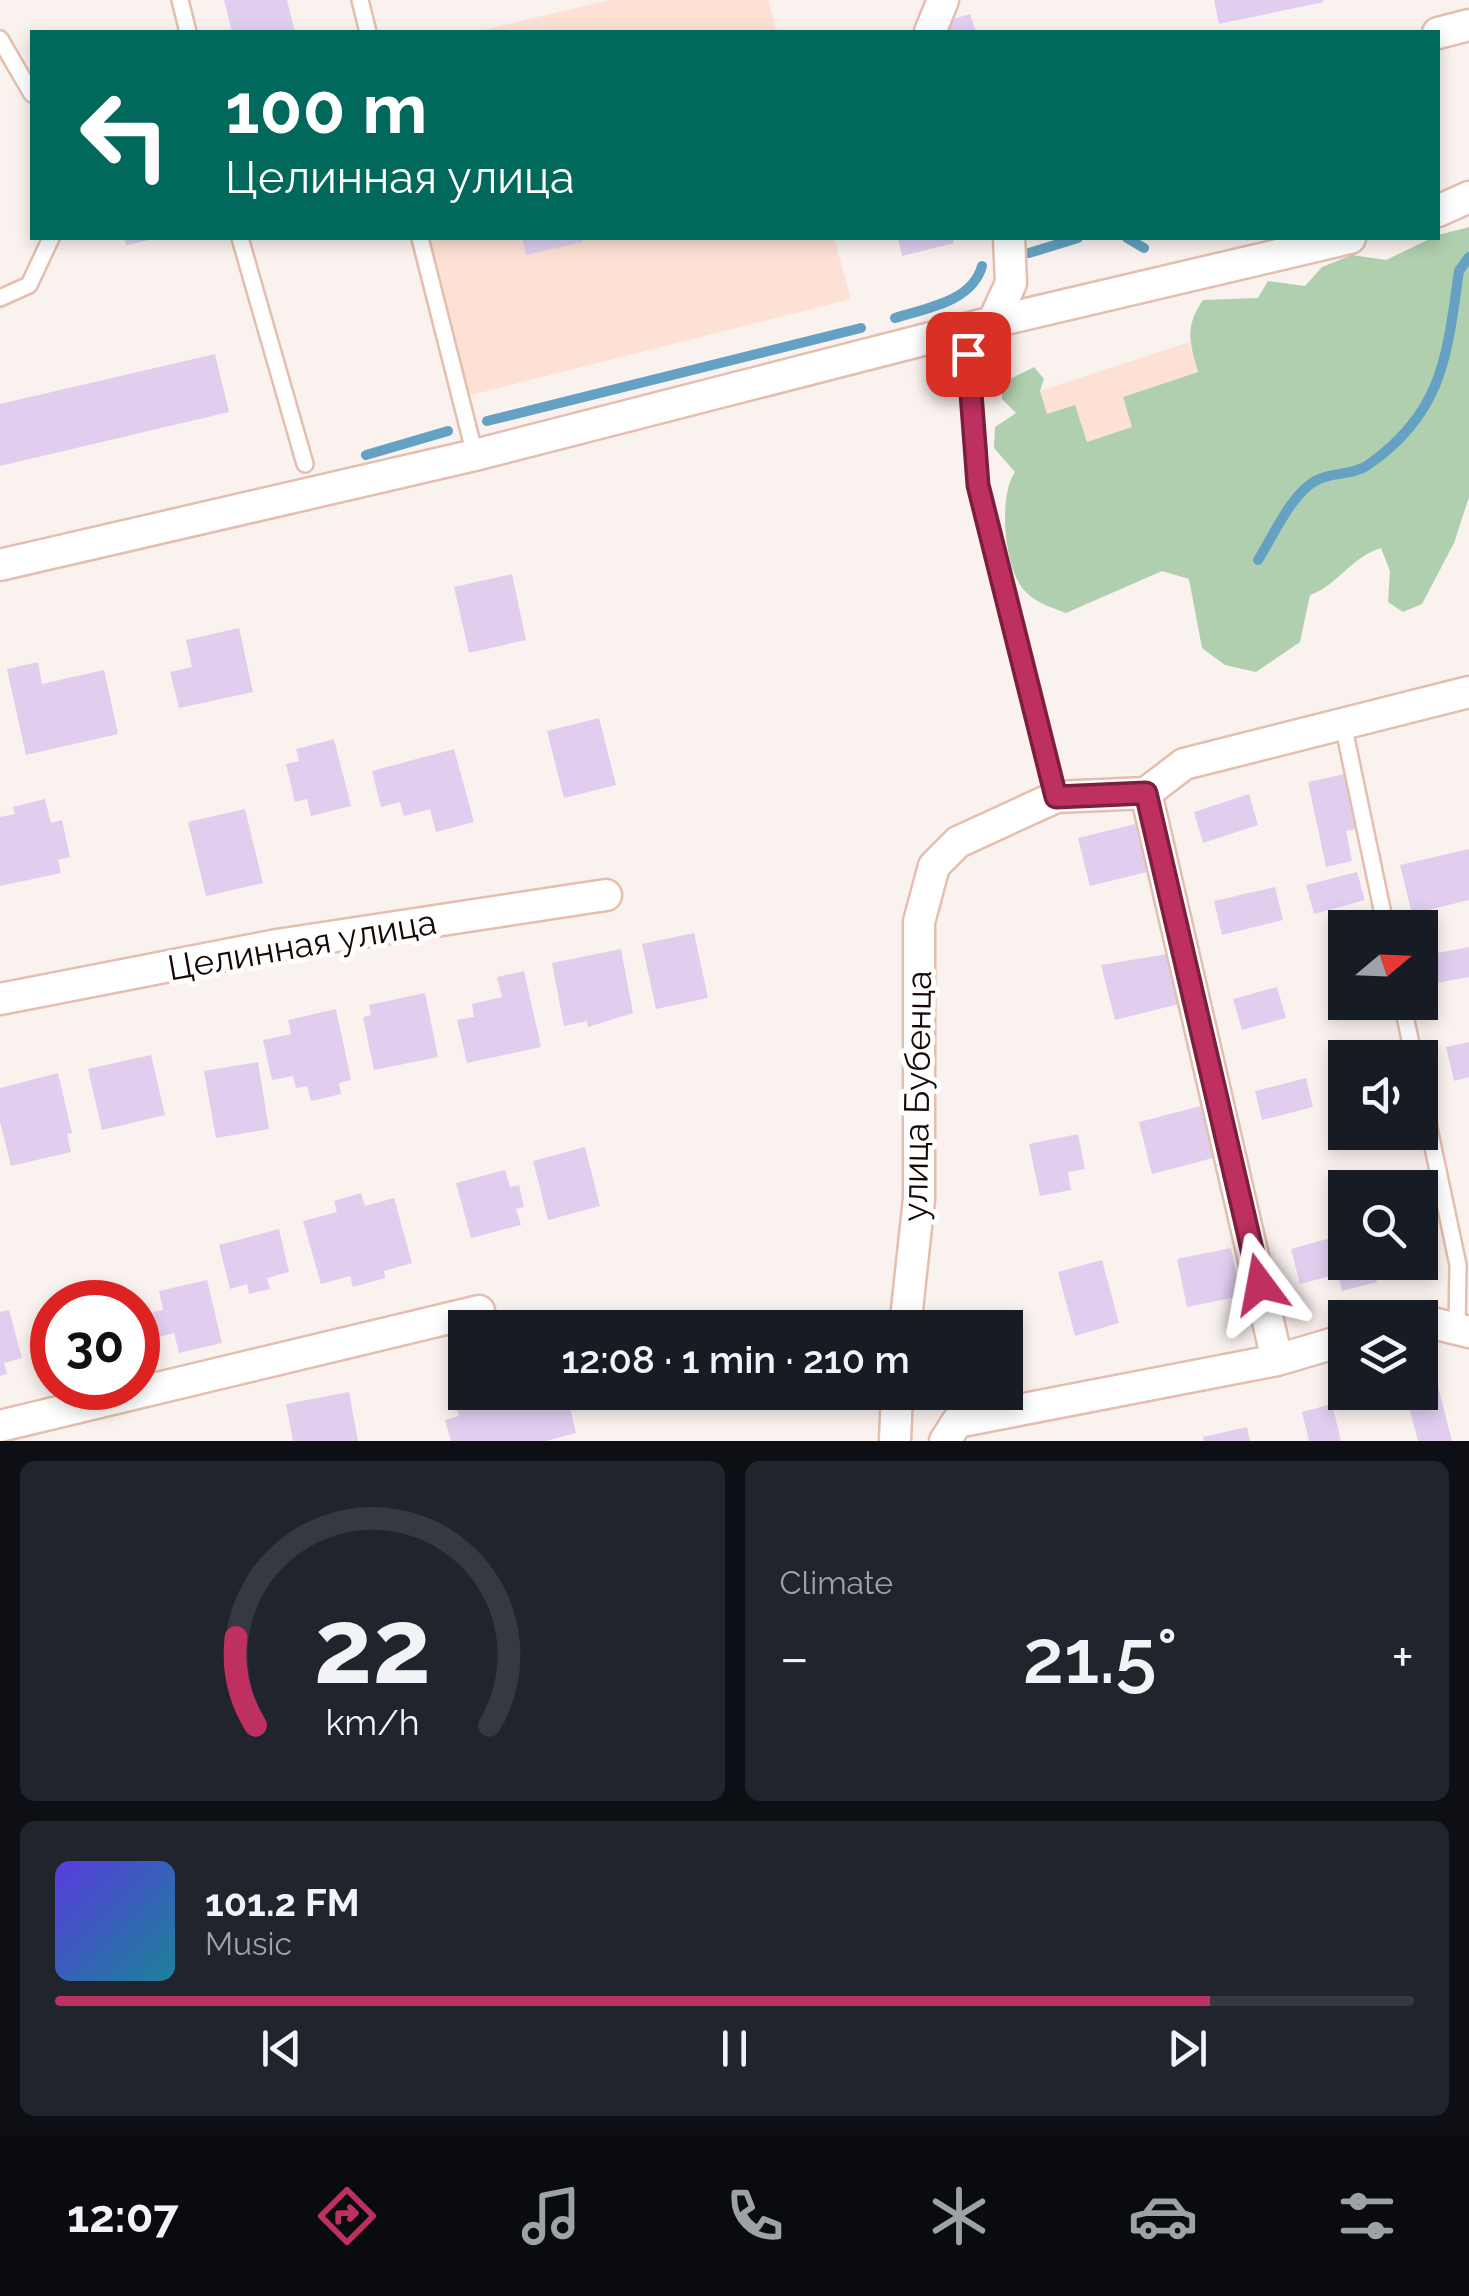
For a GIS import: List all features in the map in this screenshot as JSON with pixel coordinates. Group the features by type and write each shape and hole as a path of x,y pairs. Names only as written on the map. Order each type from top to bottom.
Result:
{"street":[{"path":"931,30 942,0"},
{"path":"1440,32 1469,24"},
{"path":"1440,210 1469,196"},
{"path":"993,322 1012,283 1009,240"},
{"path":"0,565 475,454 1280,247 1334,240"},
{"path":"1056,797 1146,793 1184,764 1469,692"},
{"path":"1146,793 1277,1360"},
{"name":"улица Бубенца","path":"907,1310 918,1200 919,922 934,866 958,842 1056,797"},
{"name":"Целинная улица","path":"0,999 277,945 606,895"},
{"path":"0,1426 448,1318"},
{"path":"1438,1324 1463,1330"},
{"path":"945,1441 958,1422 1277,1360 1328,1345"},
{"path":"895,1441 896,1410"}],"lane":[{"path":"180,0 188,30"},
{"path":"360,0 368,30"},
{"path":"0,40 30,91"},
{"path":"0,298 30,285 50,240"},
{"path":"241,240 305,464"},
{"path":"421,240 475,454"},
{"path":"993,322 968,354 978,485 1056,797"},
{"path":"1343,724 1382,910"},
{"path":"1434,1150 1458,1265 1463,1330"}],"shaded area":[{"path":"609,0 768,0 776,30 483,30"},
{"path":"410,240 835,240 851,299 451,400"},
{"path":"1189,342 1198,372 1123,397 1133,427 1087,442 1047,415 1040,391"}],"green space":[{"path":"1469,227 1469,497 1454,543 1422,604 1403,612 1388,602 1390,571 1381,548 1370,552 1310,595 1300,642 1256,672 1225,665 1202,648 1189,579 1162,571 1066,613 1037,601 1023,589 1011,564 1006,531 1006,497 1015,472 994,448 995,427 1016,413 1002,399 1002,383 1034,367 1044,379 1040,391 1047,414 1075,405 1087,442 1132,427 1123,397 1198,372 1190,334 1203,300 1258,298 1268,281 1305,286 1322,267 1352,255 1386,260 1428,240 1440,240 1440,234"}],"building":[{"path":"224,0 287,0 294,30 232,30"},
{"path":"1214,0 1323,0 1324,2 1219,24"},
{"path":"970,14 975,30 945,30 943,22"},
{"path":"522,240 582,240 582,242 526,255"},
{"path":"898,240 953,240 954,243 902,256"},
{"path":"215,354 229,412 0,466 0,404"},
{"path":"512,574 526,640 469,653 454,587"},
{"path":"239,628 253,692 179,708 170,672 192,667 186,640"},
{"path":"38,662 42,684 104,670 118,734 26,755 7,669"},
{"path":"599,718 616,785 564,798 547,731"},
{"path":"334,739 351,806 311,816 307,799 295,802 286,764 299,761 296,749"},
{"path":"454,749 474,822 436,832 430,809 404,816 400,802 381,807 372,771"},
{"path":"1345,774 1357,829 1346,831 1352,861 1326,867 1308,782"},
{"path":"1249,794 1258,825 1203,843 1194,812"},
{"path":"45,799 51,823 62,820 70,857 58,860 61,873 0,886 0,817 15,814 13,807"},
{"path":"245,809 263,883 206,896 188,822"},
{"path":"1135,824 1147,872 1090,886 1078,838"},
{"path":"1469,849 1469,900 1411,910 1400,865"},
{"path":"1357,872 1365,900 1314,914 1306,885"},
{"path":"1275,887 1283,920 1222,935 1214,901"},
{"path":"694,933 708,998 656,1009 642,944"},
{"path":"1469,947 1469,977 1438,983 1438,953"},
{"path":"621,949 633,1013 588,1027 587,1021 564,1026 552,963"},
{"path":"1167,954 1179,1004 1115,1020 1101,965"},
{"path":"524,971 541,1047 467,1063 457,1020 474,1017 472,1004 502,997 497,977"},
{"path":"1277,987 1286,1018 1242,1030 1233,999"},
{"path":"425,993 438,1057 374,1070 363,1017 371,1015 369,1005"},
{"path":"336,1009 351,1080 339,1083 341,1094 311,1101 307,1086 296,1088 293,1076 272,1080 263,1040 291,1034 288,1020"},
{"path":"1469,1042 1469,1077 1454,1081 1446,1047"},
{"path":"151,1055 165,1115 102,1130 88,1069"},
{"path":"258,1062 269,1129 216,1138 204,1071"},
{"path":"58,1073 72,1133 67,1134 71,1152 11,1166 0,1122 0,1088"},
{"path":"1306,1078 1313,1107 1262,1120 1255,1091"},
{"path":"1201,1106 1213,1158 1152,1174 1139,1122"},
{"path":"1078,1134 1085,1169 1068,1172 1071,1190 1040,1196 1029,1144"},
{"path":"585,1147 600,1206 548,1220 533,1161"},
{"path":"505,1170 510,1187 519,1185 524,1207 516,1209 521,1225 471,1238 456,1183"},
{"path":"361,1193 365,1206 394,1198 412,1263 384,1271 385,1278 353,1287 350,1276 321,1284 303,1221 337,1212 334,1201"},
{"path":"279,1229 289,1272 267,1278 270,1289 249,1294 247,1284 230,1289 219,1245"},
{"path":"1328,1239 1328,1277 1300,1284 1291,1249"},
{"path":"1231,1248 1241,1296 1187,1307 1177,1259"},
{"path":"1102,1260 1119,1323 1075,1336 1058,1272"},
{"path":"207,1280 222,1343 179,1353 174,1333 160,1337 163,1310 160,1291"},
{"path":"1339,1280 1376,1280 1377,1282 1342,1291"},
{"path":"9,1310 22,1358 4,1363 7,1374 0,1376 0,1312"},
{"path":"1438,1387 1452,1441 1418,1441 1410,1410 1438,1410"},
{"path":"349,1392 358,1441 293,1441 286,1404"},
{"path":"1328,1405 1328,1410 1333,1410 1341,1441 1309,1441 1302,1412"},
{"path":"457,1410 570,1410 576,1433 546,1441 451,1441 445,1420 459,1416"},
{"path":"1247,1427 1250,1441 1204,1441 1203,1437"}],"waterway":[{"path":"1029,253 1071,240"},
{"path":"1130,240 1144,248"},
{"path":"1258,560 1291,505 1308,486 1323,477 1368,465 1413,424 1438,379 1459,271 1469,257"},
{"path":"895,318 958,296 969,288 982,266"},
{"path":"487,421 861,328"},
{"path":"366,455 448,431"}],"route":[{"path":"968,354 978,485 1056,797 1146,793 1260,1284"}]}
